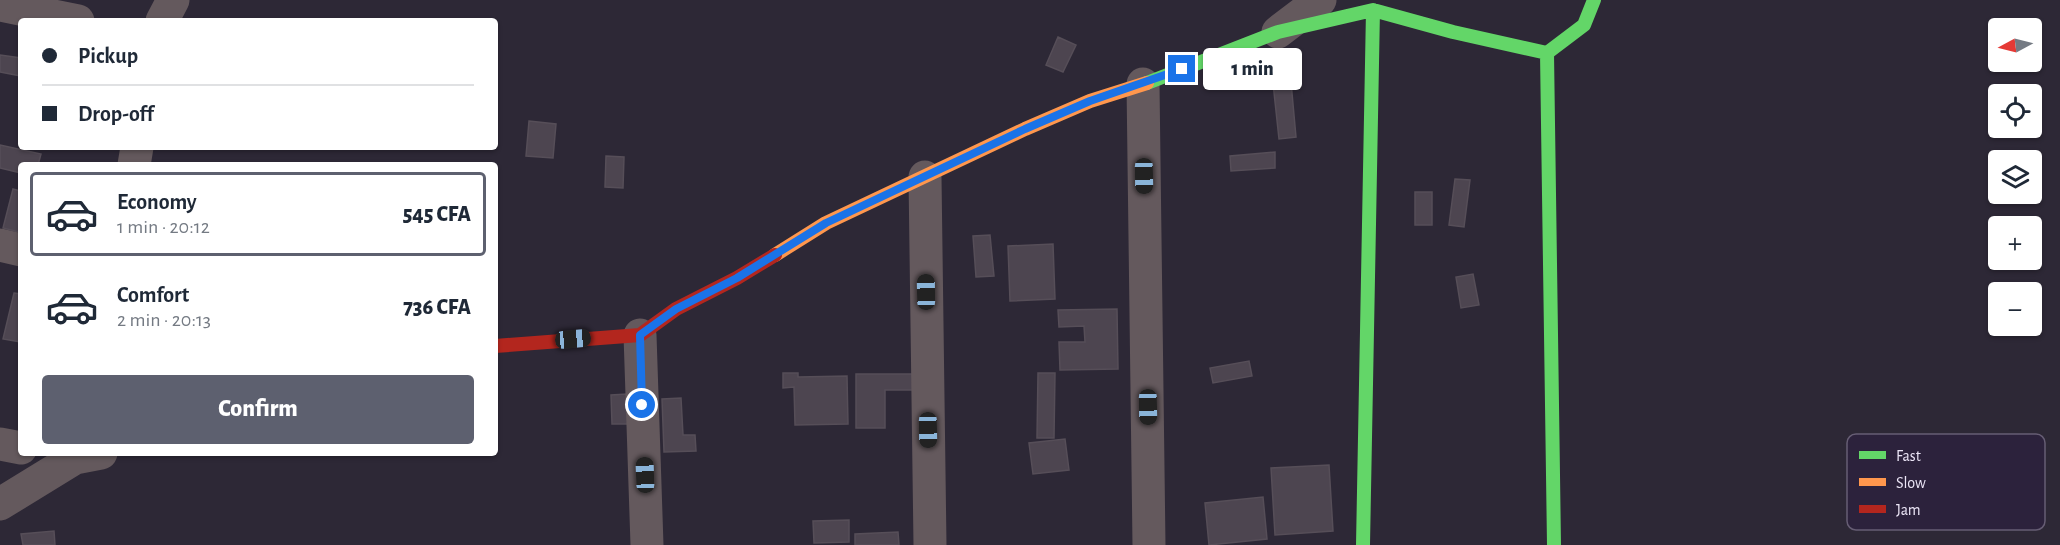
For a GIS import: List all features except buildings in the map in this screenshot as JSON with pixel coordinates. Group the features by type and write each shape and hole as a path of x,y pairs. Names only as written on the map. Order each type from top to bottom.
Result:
{"street":[{"path":"164,18 173,0"},
{"path":"1278,32 1320,0"},
{"path":"498,346 640,335 676,309 737,278 826,223 1090,101 1143,84 1278,32 1373,10 1453,32 1547,52 1584,25 1594,0"},
{"path":"0,5 63,18"},
{"path":"1363,545 1373,10"},
{"path":"1547,52 1554,545"},
{"path":"1143,84 1149,545"},
{"path":"925,177 930,545"},
{"path":"0,245 18,249"},
{"path":"640,335 647,545"},
{"path":"0,444 18,447"},
{"path":"0,504 72,456"}],"traffic: fast":[{"path":"1147,83 1278,32 1373,10 1453,32 1547,53 1584,25 1594,0"},
{"path":"1363,545 1373,10"},
{"path":"1547,53 1554,545"}],"traffic: slow":[{"path":"775,255 826,223 1025,129 1090,101 1147,83"}],"traffic: jam":[{"path":"498,346 640,335 676,309 737,278 775,255"}],"route":[{"path":"642,405 640,335 676,309 737,278 826,223 1025,129 1090,101 1182,69"}]}
